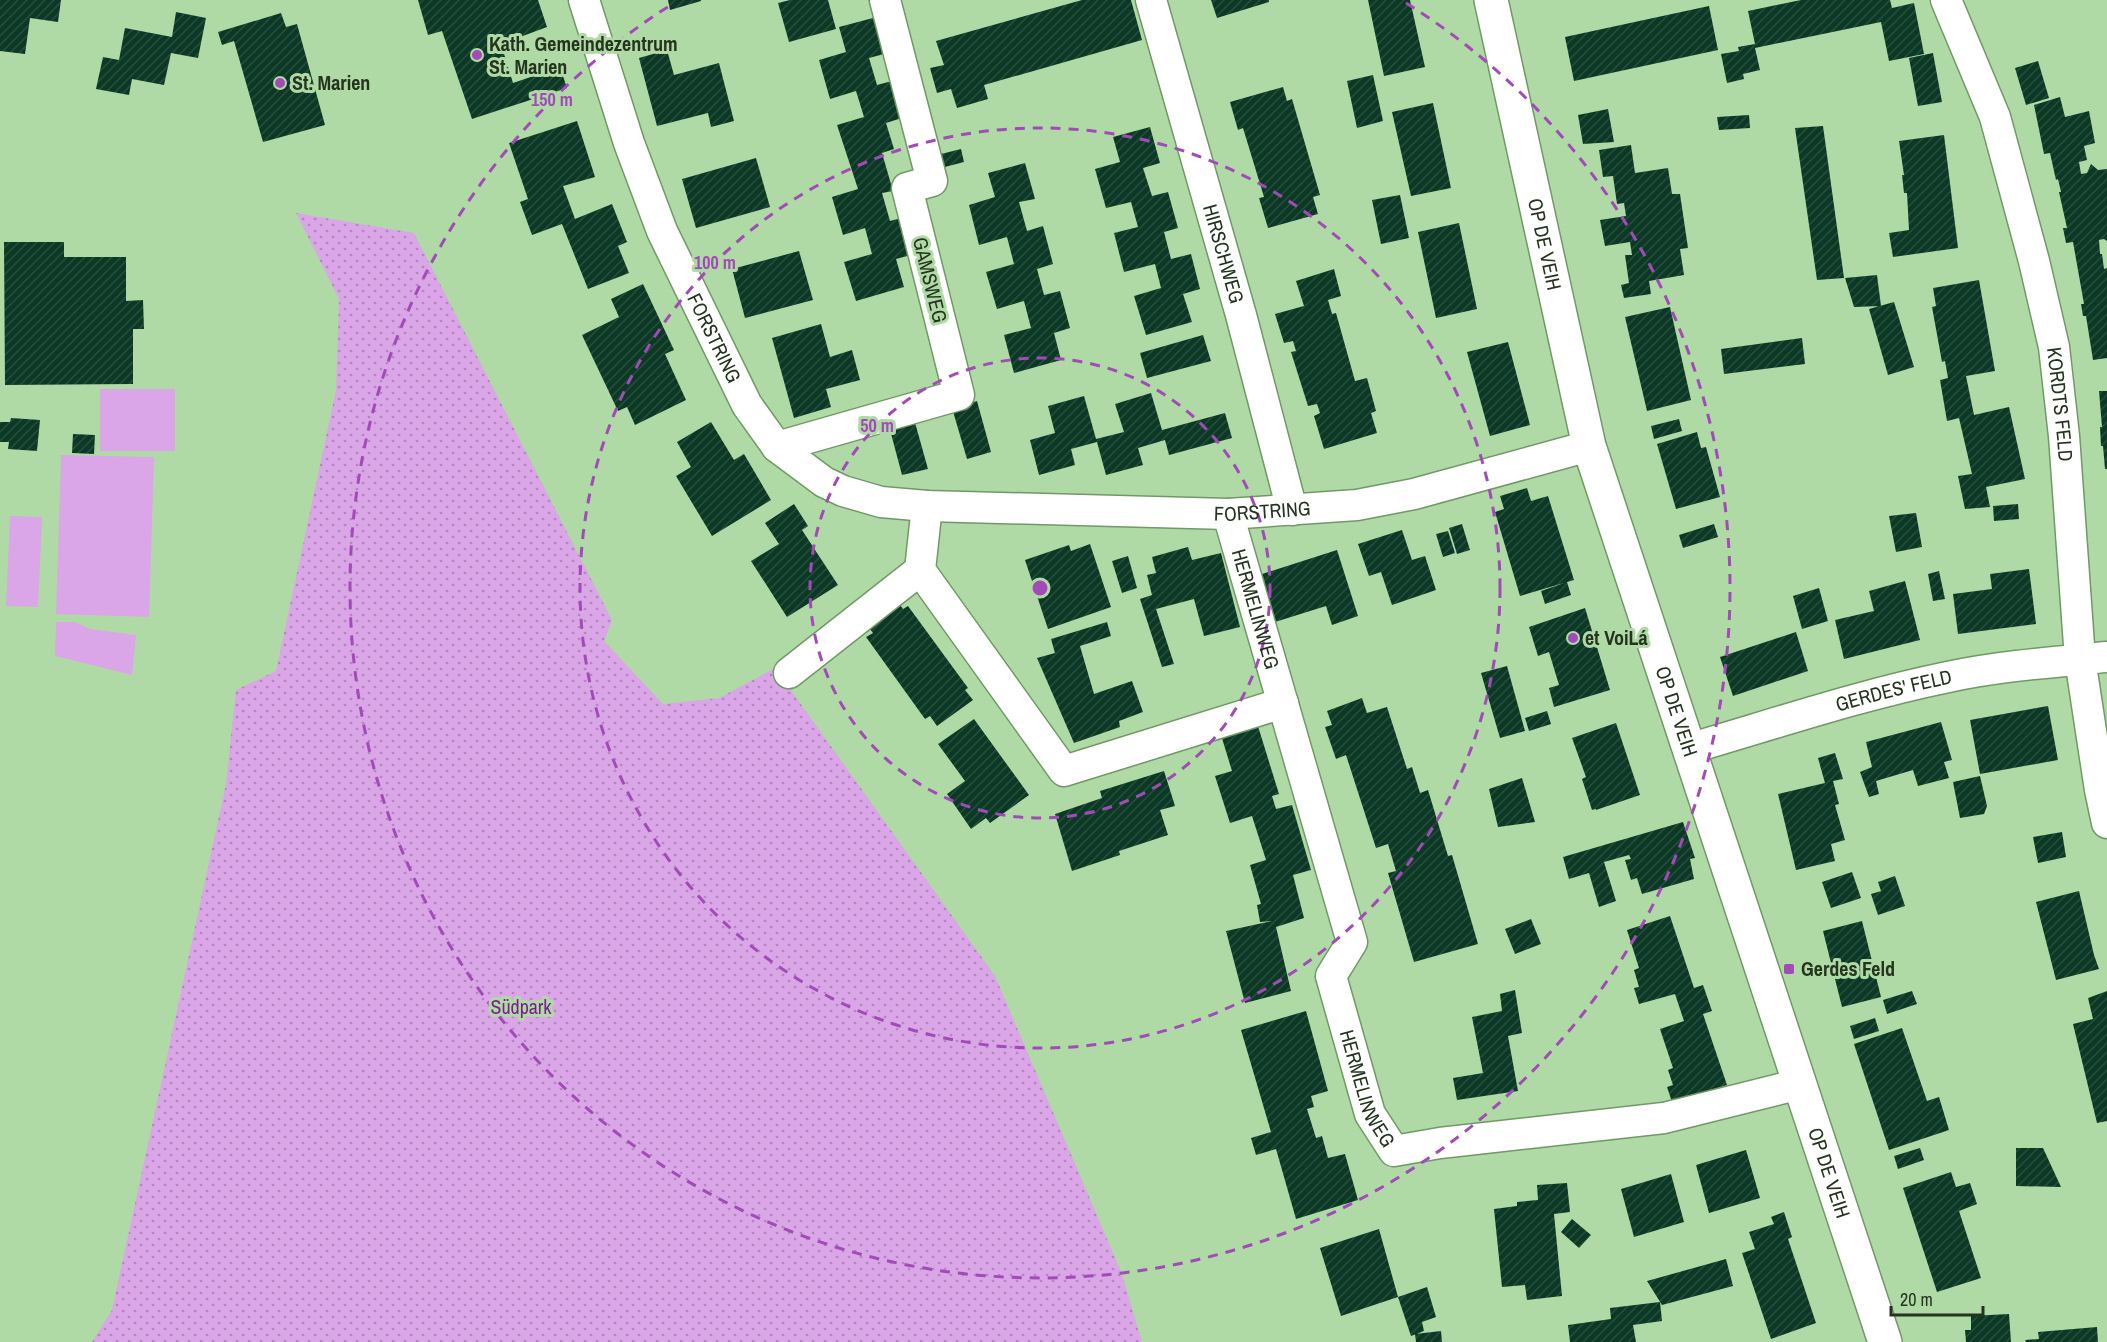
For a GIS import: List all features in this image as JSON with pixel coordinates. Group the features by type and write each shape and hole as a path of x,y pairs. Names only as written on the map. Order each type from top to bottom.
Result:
{"street":[{"name":"FORSTRING","path":"584,0 629,143 662,231 747,405 777,447 807,470 843,490 881,502 927,506 1228,514 1357,505 1414,494 1589,446"},
{"name":"GAMSWEG","path":"777,447 959,395 907,188 932,181 885,0"},
{"name":"HIRSCHWEG","path":"1151,0 1241,315 1292,510"},
{"name":"OP DE VEIH","path":"1491,0 1589,446 1885,1342"},
{"name":"KORDTS FELD","path":"1946,0 1995,117 2034,261 2054,347 2094,658 2100,790 2107,823"},
{"path":"927,506 920,570 1064,771 1283,703"},
{"name":"HERMELINWEG","path":"1228,514 1352,942 1330,976 1370,1114 1394,1151 1440,1143 1664,1118 1800,1084"},
{"path":"789,673 920,570"},
{"name":"GERDES' FELD","path":"1688,749 1854,699 1918,684 2013,667 2094,658"}],"green space":[{"name":"Südpark","path":"296,213 414,233 612,620 604,641 663,704 719,698 775,668 995,976 1122,1274 1142,1342 92,1342 112,1310 226,784 236,690 276,671 336,390 339,299"},
{"path":"100,389 175,389 175,451 100,451"},
{"path":"61,455 154,457 149,617 56,614"},
{"path":"10,516 42,517 38,607 6,606"},
{"path":"56,622 75,622 90,629 136,635 132,675 55,656"}],"building":[{"path":"0,0 61,0 58,22 30,18 25,54 0,51"},
{"name":"Kath. Gemeindezentrum St. Marien","path":"418,0 538,0 547,27 501,44 513,83 560,67 567,88 472,119 442,31 428,35"},
{"path":"668,0 701,0 701,1 670,10"},
{"path":"790,0 828,0 836,29 789,42 778,3"},
{"path":"1082,0 1131,0 1142,40 984,85 988,99 957,108 951,89 937,93 930,68 944,65 936,41"},
{"path":"1211,0 1269,0 1269,2 1217,18"},
{"path":"1368,0 1410,0 1425,67 1384,76"},
{"path":"1801,0 1890,0 1892,8 1914,3 1924,54 1889,61 1881,22 1755,48 1760,70 1743,74 1744,79 1727,83 1721,54 1739,51 1738,47 1755,44 1748,11"},
{"path":"1709,6 1718,50 1574,81 1565,37"},
{"path":"176,12 206,18 198,58 171,53 164,85 132,79 129,95 96,89 103,57 119,60 125,28 172,37"},
{"name":"St. Marien","path":"281,13 286,27 297,24 325,125 263,142 234,41 222,45 218,32"},
{"path":"873,18 884,54 869,58 877,85 892,81 902,118 886,123 894,149 882,153 893,191 882,193 890,221 901,218 911,255 896,259 904,287 856,301 844,262 872,254 865,228 843,235 832,197 858,189 837,125 864,117 856,91 830,99 819,60 846,52 839,27"},
{"path":"667,50 674,75 719,63 734,121 711,127 708,113 657,126 639,58"},
{"path":"1933,53 1942,102 1918,106 1909,58"},
{"path":"2038,61 2049,98 2026,105 2015,68"},
{"path":"1373,75 1383,121 1357,128 1347,81"},
{"path":"1283,87 1287,101 1292,99 1320,195 1313,197 1318,214 1268,228 1259,198 1264,197 1243,128 1238,130 1230,102"},
{"path":"2060,97 2065,117 2089,111 2095,143 2084,146 2087,160 2079,162 2081,174 2087,173 2091,164 2098,170 2107,169 2107,241 2099,240 2104,269 2107,268 2107,358 2093,360 2086,316 2083,316 2081,304 2084,304 2073,242 2066,243 2063,228 2067,228 2058,179 2056,180 2050,153 2044,154 2034,105"},
{"path":"1433,103 1451,188 1411,196 1392,112"},
{"path":"1608,109 1614,142 1583,144 1578,115"},
{"path":"1749,115 1750,128 1719,130 1717,117"},
{"path":"577,121 595,177 563,186 575,219 612,204 627,242 618,246 629,273 588,289 562,224 532,235 520,202 528,199 509,143"},
{"path":"1823,126 1844,278 1817,280 1795,128"},
{"path":"1150,127 1160,163 1143,168 1152,196 1168,192 1178,228 1164,232 1171,259 1191,254 1200,289 1183,294 1192,322 1146,335 1134,296 1161,288 1155,264 1124,272 1114,233 1138,227 1131,202 1106,208 1095,169 1120,162 1113,137"},
{"path":"1944,135 1958,248 1893,257 1889,233 1909,230 1907,193 1904,193 1899,141"},
{"path":"1631,145 1635,173 1668,168 1672,194 1680,194 1688,248 1680,249 1684,275 1649,281 1651,294 1624,298 1621,285 1629,283 1625,255 1632,255 1630,242 1605,246 1600,220 1626,216 1624,203 1617,204 1613,176 1603,177 1599,150"},
{"path":"961,149 964,162 941,168 937,155"},
{"path":"756,158 770,207 696,228 682,179"},
{"path":"1025,163 1035,199 1019,202 1027,231 1043,226 1053,264 1037,269 1044,295 1060,291 1070,328 1054,333 1061,360 1014,373 1004,335 1031,328 1024,301 997,309 986,272 1014,264 1007,237 979,245 969,205 995,197 988,173"},
{"path":"1400,195 1409,238 1381,244 1372,200"},
{"path":"1459,223 1477,309 1436,318 1418,232"},
{"path":"4,242 64,242 64,257 126,257 126,301 143,300 144,329 133,329 133,384 5,385"},
{"path":"799,251 813,300 745,318 732,269"},
{"path":"1334,269 1341,296 1328,300 1332,314 1336,313 1355,381 1367,378 1376,411 1371,413 1377,433 1324,449 1314,416 1320,413 1317,404 1308,406 1291,352 1296,351 1293,341 1284,343 1275,314 1304,306 1296,281"},
{"path":"1877,275 1881,306 1854,307 1845,278"},
{"path":"1979,280 1995,371 1966,376 1974,415 2009,407 2025,479 1986,487 1990,507 1965,509 1958,476 1972,474 1959,418 1947,421 1940,380 1948,378 1945,361 1942,362 1932,307 1936,306 1933,288"},
{"path":"643,284 674,350 665,354 686,400 635,425 627,407 618,411 582,335 619,317 611,299"},
{"path":"1894,302 1914,367 1888,375 1869,309"},
{"path":"1670,307 1691,400 1647,411 1625,317"},
{"path":"821,324 830,357 852,350 860,380 826,389 831,407 794,418 772,338"},
{"path":"1203,335 1211,361 1147,378 1140,353"},
{"path":"1802,338 1805,364 1724,374 1721,349"},
{"path":"1508,342 1530,425 1490,436 1467,352"},
{"path":"2099,391 2107,391 2107,469 2105,469 2103,446 2101,446"},
{"path":"1151,393 1162,430 1225,413 1232,438 1169,455 1165,440 1138,448 1143,465 1106,475 1097,442 1071,449 1075,465 1039,475 1030,440 1055,433 1048,406 1084,396 1096,439 1124,432 1115,404"},
{"path":"977,401 991,452 967,459 952,408"},
{"path":"11,418 40,420 37,451 8,449 9,442 0,442 0,422 10,422"},
{"path":"914,419 928,469 902,475 889,426"},
{"path":"1679,419 1682,431 1654,439 1651,426"},
{"path":"711,422 734,460 744,454 771,500 712,536 676,476 691,467 677,442"},
{"path":"1697,432 1701,448 1706,447 1720,497 1676,509 1657,444"},
{"path":"73,434 95,435 94,454 72,453"},
{"path":"1527,488 1531,501 1548,496 1574,580 1520,596 1495,512 1504,509 1500,496"},
{"path":"794,504 808,526 802,530 838,585 787,617 751,561 779,544 765,523"},
{"path":"2018,504 2019,519 1994,521 1993,506"},
{"path":"1916,513 1922,547 1896,552 1889,516"},
{"path":"1462,524 1470,550 1457,554 1449,528"},
{"path":"1714,524 1718,537 1683,548 1679,535"},
{"path":"1402,530 1412,560 1425,556 1436,590 1392,605 1381,572 1369,576 1358,544"},
{"path":"1448,531 1455,553 1443,557 1436,534"},
{"path":"1090,544 1111,607 1048,629 1025,560 1069,545 1071,551"},
{"path":"1188,547 1192,560 1221,553 1240,627 1204,636 1194,599 1156,609 1174,664 1162,667 1140,599 1152,595 1147,575 1156,573 1152,557"},
{"path":"1337,550 1358,616 1332,625 1326,606 1275,622 1259,575"},
{"path":"1128,556 1137,588 1122,593 1112,561"},
{"path":"2029,569 2036,624 1958,634 1953,594 1992,589 1990,574"},
{"path":"1939,571 1945,599 1933,601 1928,574"},
{"path":"1905,581 1920,640 1844,659 1835,620 1874,611 1869,591"},
{"path":"1567,582 1571,595 1545,604 1541,591"},
{"path":"1819,588 1828,621 1802,629 1793,596"},
{"path":"896,599 903,609 908,606 968,688 965,690 973,700 937,726 930,716 925,719 866,637 873,633 866,624"},
{"path":"1585,608 1610,690 1554,707 1549,688 1559,685 1549,652 1538,656 1529,627"},
{"path":"1107,622 1111,636 1080,646 1094,694 1132,681 1143,712 1119,721 1120,727 1074,743 1037,658 1055,653 1051,639"},
{"path":"1796,632 1808,671 1733,696 1720,657"},
{"path":"1507,666 1525,731 1500,738 1481,673"},
{"path":"1362,698 1367,713 1387,707 1407,769 1412,767 1420,793 1428,790 1448,856 1452,855 1478,944 1414,962 1388,873 1396,871 1388,844 1376,848 1346,755 1336,759 1325,727 1332,725 1327,711"},
{"path":"2048,706 2058,760 1980,774 1970,720"},
{"path":"1547,711 1551,724 1529,731 1525,718"},
{"path":"974,719 1029,795 990,823 986,818 971,829 947,794 965,781 938,744"},
{"path":"1941,722 1952,760 1944,762 1949,778 1918,786 1913,770 1876,781 1879,794 1869,797 1860,772 1872,767 1866,742"},
{"path":"1257,723 1279,794 1272,796 1276,809 1292,805 1311,870 1293,875 1304,918 1276,927 1291,991 1245,1003 1226,931 1272,921 1260,922 1257,905 1261,904 1250,865 1266,860 1252,816 1230,823 1215,776 1232,771 1221,735"},
{"path":"1616,723 1640,795 1592,810 1582,779 1586,777 1572,738"},
{"path":"1835,753 1843,779 1833,781 1839,804 1835,805 1845,840 1831,844 1835,861 1796,870 1778,794 1825,783 1818,758"},
{"path":"1164,771 1175,806 1160,810 1168,835 1119,851 1120,855 1072,871 1055,814 1102,798 1100,791"},
{"path":"1980,776 1987,806 1984,814 1960,818 1953,782"},
{"path":"1522,778 1535,822 1498,827 1489,789"},
{"path":"1683,822 1695,858 1690,859 1694,879 1642,894 1637,878 1631,880 1625,860 1631,859 1629,855 1604,862 1616,901 1599,907 1589,873 1569,879 1563,857"},
{"path":"2062,832 2066,857 2038,863 2033,837"},
{"path":"1852,872 1861,898 1831,908 1822,882"},
{"path":"1895,876 1905,906 1878,915 1871,894 1881,891 1878,882"},
{"path":"2079,891 2099,969 2056,980 2036,902"},
{"path":"1670,916 1694,988 1703,985 1712,1011 1703,1014 1727,1085 1672,1102 1667,1087 1673,1085 1668,1070 1673,1068 1660,1029 1684,1021 1675,994 1639,1004 1634,988 1639,987 1634,970 1639,968 1627,930"},
{"path":"1531,919 1541,944 1515,954 1505,929"},
{"path":"1862,921 1881,997 1842,1007 1823,931"},
{"path":"1515,990 1522,1033 1508,1036 1518,1091 1457,1100 1453,1078 1483,1073 1472,1017 1502,1011 1500,994"},
{"path":"1912,991 1917,1004 1887,1014 1883,1000"},
{"path":"2107,991 2107,1121 2097,1123 2073,1024 2093,1019 2088,998"},
{"path":"1306,1011 1328,1091 1311,1096 1314,1107 1307,1109 1316,1138 1322,1136 1328,1158 1345,1154 1358,1200 1296,1219 1276,1149 1256,1155 1251,1138 1271,1132 1241,1030"},
{"path":"1875,1018 1879,1031 1854,1039 1850,1026"},
{"path":"1902,1028 1927,1101 1939,1097 1949,1130 1889,1150 1854,1044"},
{"path":"1920,1148 1924,1160 1898,1169 1894,1156"},
{"path":"2016,1148 2043,1148 2061,1187 2016,1186"},
{"path":"1746,1150 1760,1198 1709,1213 1696,1165"},
{"path":"1951,1172 1956,1187 1970,1183 1977,1204 1959,1211 1981,1278 1937,1292 1903,1188"},
{"path":"1671,1174 1684,1222 1634,1237 1621,1189"},
{"path":"1567,1183 1570,1212 1554,1214 1562,1296 1527,1300 1525,1285 1502,1287 1494,1209 1517,1206 1517,1202 1538,1200 1537,1185"},
{"path":"1784,1212 1792,1237 1788,1239 1816,1323 1771,1339 1742,1253 1755,1249 1749,1232 1774,1224 1771,1217"},
{"path":"1572,1219 1591,1235 1579,1248 1561,1232"},
{"path":"1379,1229 1398,1297 1341,1316 1320,1248"},
{"path":"1726,1259 1733,1286 1662,1305 1647,1281"},
{"path":"1427,1287 1436,1317 1422,1322 1424,1331 1411,1336 1398,1297"},
{"path":"1660,1302 1662,1321 1633,1325 1636,1342 1570,1342 1568,1325 1611,1319 1610,1308"},
{"path":"2009,1314 2011,1342 1966,1342 1965,1330 1971,1330 1971,1316"},
{"path":"2097,1327 2098,1342 2026,1342 2025,1340 2039,1339 2038,1332"},
{"path":"1441,1331 1442,1342 1416,1342 1415,1334"}],"place":[{"name":"Kath. Gemeindezentrum St. Marien","path":"477,55"},
{"name":"St. Marien","path":"280,83"},
{"name":"et VoiLá","path":"1573,638"},
{"name":"Gerdes Feld","path":"1789,969"}]}
